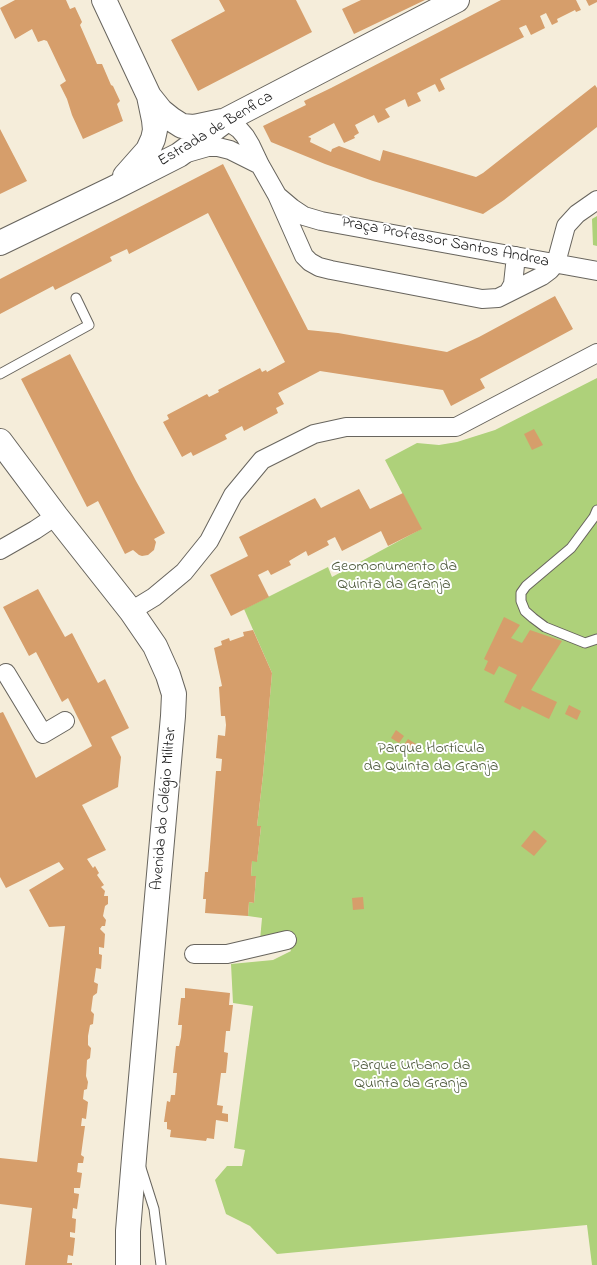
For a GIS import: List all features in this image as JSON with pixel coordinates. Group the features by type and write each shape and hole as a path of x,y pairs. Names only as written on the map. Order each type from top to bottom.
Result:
{"street":[{"path":"104,0 149,96 155,130 148,150 114,188"},
{"name":"Estrada de Benfica","path":"0,243 179,155 226,120 457,0"},
{"path":"149,96 161,111 182,126 194,127 226,120"},
{"name":"Praça Professor Santos Andrea","path":"226,120 245,136 277,195 304,256 319,267 489,300 498,298 542,276 556,263"},
{"path":"179,155 198,149 218,147 230,150 260,164"},
{"name":"Praça Professor Santos Andrea","path":"277,195 304,216 321,221 556,263"},
{"path":"597,200 577,214 566,226 556,263 597,270"},
{"path":"301,249 305,235 314,225 321,221"},
{"path":"508,293 513,284 516,256"},
{"path":"131,611 154,597 184,572 209,541 233,495 262,460 314,434 346,427 456,427 597,353"},
{"name":"Avenida do Colégio Militar","path":"0,441 131,611 155,646 174,694 128,1231 128,1265"},
{"path":"0,550 36,530 56,516"},
{"path":"2,670 43,734 65,721"},
{"path":"194,954 227,954 287,940"},
{"name":"Avenida do Colégio Militar","path":"112,1265 128,1231"}],"lane":[{"path":"0,374 89,325 76,298"},
{"path":"597,510 572,548 526,586 522,593 521,601 525,611 545,627 585,642 597,640"},
{"path":"135,1146 154,1209 160,1265"},
{"path":"123,1265 128,1231"}],"green space":[{"path":"597,216 597,246 593,245 592,219"},
{"name":"Parque Urbano da Quinta da Granja","path":"597,378 597,1265 592,1265 587,1225 277,1254 250,1226 226,1214 215,1180 227,1166 242,1166 245,1150 234,1148 253,1006 233,1003 231,964 273,960 291,951 283,933 260,940 262,918 248,916 249,902 254,903 256,876 251,876 252,861 257,861 261,827 257,826 272,673 244,609 328,567 332,577 421,529 385,460 417,443 439,445 457,442 495,430"}],"building":[{"path":"15,0 66,0 70,9 75,7 82,22 80,25 97,64 102,64 120,101 117,104 123,121 83,139 60,85 66,81 47,41 38,42 32,29 15,39 0,8"},
{"path":"219,0 296,0 312,32 198,91 171,40 225,11"},
{"path":"361,0 425,0 354,34 342,9"},
{"path":"501,0 576,0 581,10 576,12 575,10 557,19 558,22 552,25 546,13 540,16 545,28 531,35 526,25 519,28 524,37 440,79 445,89 439,92 435,84 417,93 421,101 408,107 405,99 385,109 390,117 378,123 374,115 355,125 359,133 354,136 355,138 344,143 334,123 308,137 311,138 310,142 331,152 332,149 339,146 380,161 383,150 476,177 595,85 597,88 597,127 504,200 483,214 373,181 271,142 263,126 306,105 304,101"},
{"path":"586,0 597,0 597,2 589,6"},
{"path":"0,129 27,181 0,194"},
{"path":"223,164 308,330 338,333 447,352 555,296 573,329 480,379 485,388 451,406 443,390 320,371 278,393 284,404 276,408 278,413 244,431 242,426 225,435 227,439 193,456 191,452 182,457 163,422 169,419 167,415 207,394 209,397 219,392 218,390 260,368 262,372 266,370 267,372 285,362 208,213 129,254 127,249 110,257 112,261 55,290 53,286 0,314 0,279"},
{"path":"70,354 165,533 154,539 156,542 154,550 148,555 139,555 133,550 125,554 98,501 87,507 21,379"},
{"path":"534,429 543,445 532,450 524,434"},
{"path":"359,489 370,509 403,493 422,529 388,546 381,531 342,551 335,537 327,541 329,545 308,556 306,551 289,561 291,565 271,575 268,570 258,575 269,597 231,616 210,575 248,556 239,537 315,498 321,508"},
{"path":"38,589 65,637 72,633 98,683 105,679 129,728 111,737 121,757 118,787 82,805 106,850 87,859 93,868 95,866 99,873 97,875 104,885 101,887 105,891 104,896 108,896 108,904 105,906 103,916 106,920 105,926 102,926 100,929 105,934 104,948 99,947 99,954 102,955 101,969 96,968 94,982 98,984 97,993 93,996 91,1011 94,1014 93,1024 90,1025 88,1036 88,1045 91,1048 90,1058 87,1060 87,1089 84,1090 83,1099 88,1102 86,1119 82,1118 81,1126 85,1126 81,1155 84,1157 83,1163 78,1163 77,1172 82,1173 80,1188 74,1188 74,1193 79,1194 77,1209 73,1208 72,1218 76,1219 75,1233 70,1232 70,1237 75,1238 73,1256 68,1255 67,1263 72,1263 72,1265 25,1265 32,1208 0,1204 0,1158 37,1162 65,926 49,927 29,890 64,869 59,862 6,888 0,877 0,713 3,712 36,778 92,746 68,698 62,702 36,652 29,656 3,607"},
{"path":"504,617 520,625 511,638 522,643 530,630 562,641 531,690 557,702 549,719 522,706 520,710 504,702 517,675 499,666 494,675 484,670 488,661 484,659"},
{"path":"253,630 272,673 257,826 261,826 257,862 252,861 251,876 256,876 254,903 249,902 248,916 205,913 206,899 203,899 205,872 208,872 216,771 221,771 222,759 216,758 218,735 225,736 226,725 225,716 221,716 219,687 222,686 214,648 222,645 221,641 229,638 230,641 244,636 243,632"},
{"path":"569,705 581,711 577,720 565,714"},
{"path":"396,730 404,736 399,743 391,738"},
{"path":"408,739 416,744 411,751 403,746"},
{"path":"534,830 547,841 534,856 521,846"},
{"path":"363,897 364,909 353,910 352,898"},
{"path":"185,988 230,993 229,1005 233,1005 230,1031 226,1031 224,1052 228,1053 226,1073 221,1073 217,1105 223,1106 222,1113 228,1114 228,1122 216,1120 214,1139 207,1138 206,1141 170,1137 171,1130 167,1129 167,1122 164,1122 167,1101 170,1102 171,1095 175,1095 177,1073 173,1073 176,1046 179,1046 181,1037 182,1025 178,1025 181,998 185,998"}],"park label":[{"name":"Geomonumento da Quinta da Granja","path":"394,576"},
{"name":"Parque Hortícula da Quinta da Granja","path":"431,758"}]}
